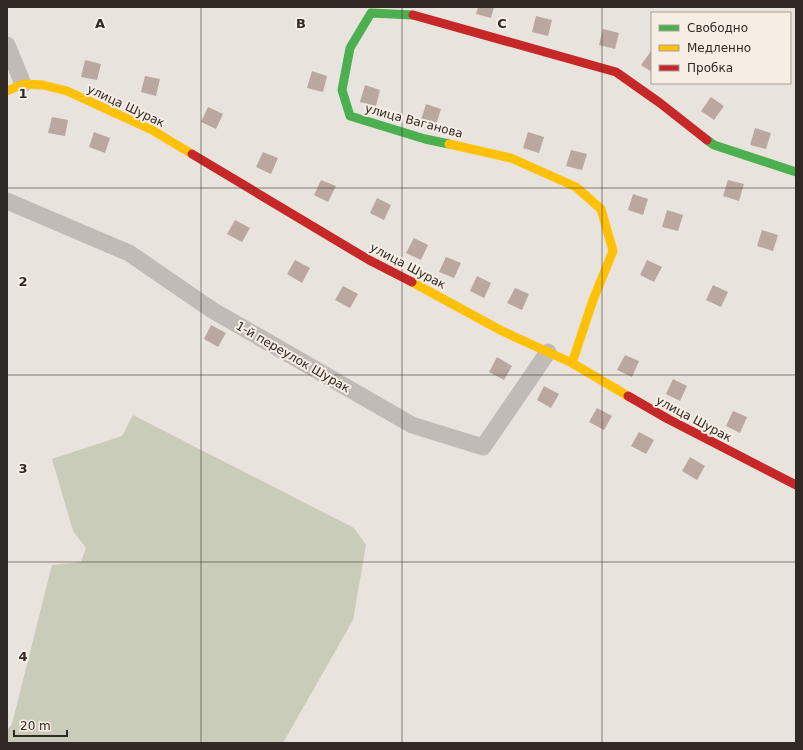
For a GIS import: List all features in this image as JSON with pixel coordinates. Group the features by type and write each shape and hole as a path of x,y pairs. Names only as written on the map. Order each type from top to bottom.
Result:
{"street":[{"name":"улица Ваганова","path":"572,363 593,300 613,251 601,209 576,187 511,158 425,139 350,116 342,90 350,48 371,13 412,15 616,72 714,144 796,172"},
{"path":"7,45 23,84"},
{"name":"улица Шурак","path":"7,91 23,84 43,85 66,91 152,130 369,260 502,331 572,363 668,420 796,485"},
{"name":"1-й переулок Шурак","path":"7,201 128,254 212,310 412,425 483,447 548,352"}],"green space":[{"path":"133,415 354,528 366,545 353,620 283,743 7,743 7,730 12,724 52,565 81,562 86,548 73,531 52,459 122,436"}],"building":[{"path":"478,7 494,7 491,18 476,14"},
{"path":"536,16 552,20 548,36 532,32"},
{"path":"603,29 619,33 615,49 599,45"},
{"path":"651,51 651,71 641,65"},
{"path":"85,60 101,64 97,80 81,77"},
{"path":"312,71 327,76 323,92 307,88"},
{"path":"145,76 160,79 156,96 141,92"},
{"path":"365,85 380,90 376,106 360,102"},
{"path":"711,97 724,106 714,120 701,111"},
{"path":"426,104 441,109 436,125 421,120"},
{"path":"208,107 223,114 216,129 201,122"},
{"path":"52,117 68,120 65,136 48,133"},
{"path":"755,128 771,133 766,149 750,145"},
{"path":"94,132 110,138 105,153 89,147"},
{"path":"528,132 544,137 539,153 523,148"},
{"path":"571,150 587,154 582,170 566,166"},
{"path":"263,152 278,158 271,174 256,167"},
{"path":"321,180 336,186 328,202 314,195"},
{"path":"728,180 744,184 739,201 723,196"},
{"path":"633,194 648,199 643,215 628,210"},
{"path":"377,198 391,205 384,220 370,213"},
{"path":"667,210 683,215 678,231 662,227"},
{"path":"235,220 250,228 242,242 227,234"},
{"path":"762,230 778,235 773,251 757,246"},
{"path":"414,238 428,245 421,260 406,253"},
{"path":"446,257 461,263 454,278 439,272"},
{"path":"295,260 310,268 302,283 287,274"},
{"path":"647,260 662,267 654,282 640,275"},
{"path":"477,276 491,283 484,298 470,291"},
{"path":"713,285 728,292 721,307 706,300"},
{"path":"343,286 358,294 350,308 335,300"},
{"path":"515,288 529,294 522,310 507,303"},
{"path":"211,325 226,333 218,347 204,339"},
{"path":"625,355 639,361 632,377 617,370"},
{"path":"497,357 512,366 504,380 489,372"},
{"path":"673,379 687,386 680,401 666,394"},
{"path":"544,386 559,394 551,408 537,400"},
{"path":"597,408 612,416 604,430 589,422"},
{"path":"733,411 747,417 740,433 726,426"},
{"path":"639,432 654,440 646,454 631,446"},
{"path":"690,457 705,466 697,480 682,471"}],"traffic: fast":[{"path":"413,15 371,13 350,48 342,90 350,116 425,139 449,144"},
{"path":"707,140 714,145 796,172"}],"traffic: slow":[{"path":"7,91 23,84 43,85 67,91 152,130 192,154"},
{"path":"449,144 511,158 576,187 601,209 613,251 593,300 572,363"},
{"path":"412,282 502,331 572,363 628,396"}],"traffic: jam":[{"path":"413,15 616,72 660,103 707,140"},
{"path":"192,154 369,260 412,282"},
{"path":"628,396 668,419 796,485"}]}
